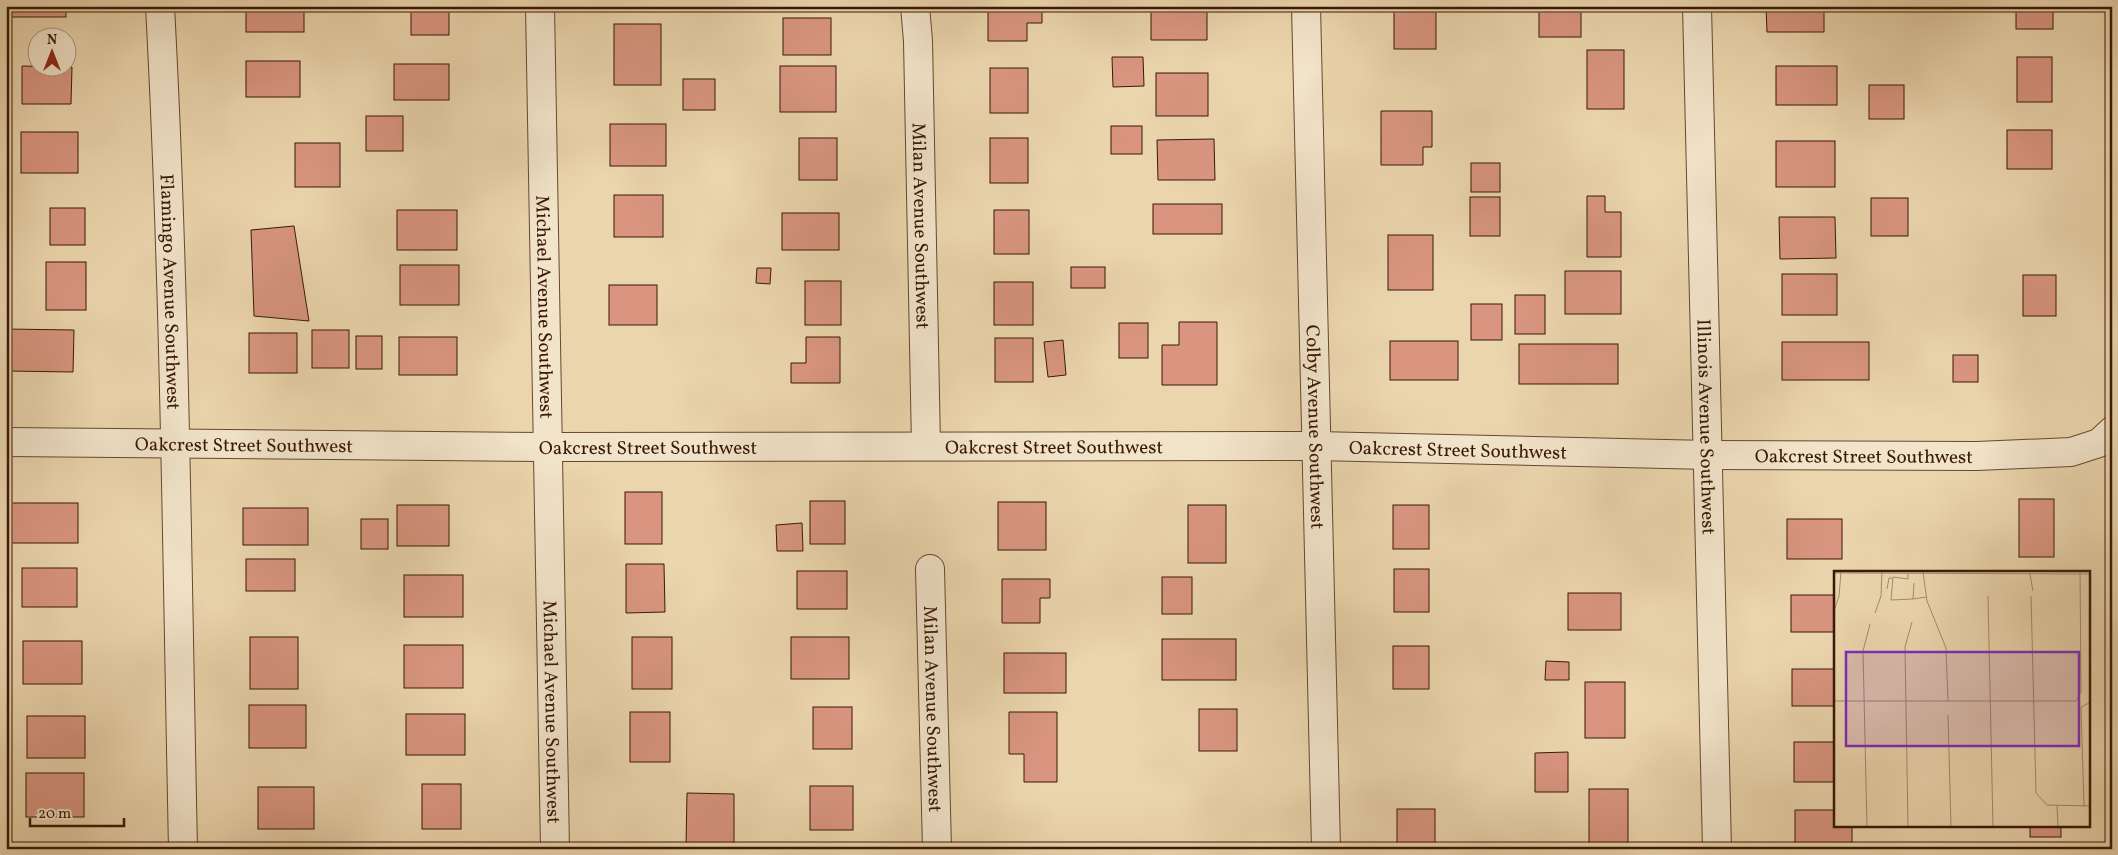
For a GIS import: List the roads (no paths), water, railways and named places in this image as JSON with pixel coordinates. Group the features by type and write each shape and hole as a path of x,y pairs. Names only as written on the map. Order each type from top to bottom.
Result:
{"street":[{"name":"Flamingo Avenue Southwest","path":"160,6 166,114 175,443 183,849"},
{"name":"Michael Avenue Southwest","path":"540,6 555,849"},
{"name":"Milan Avenue Southwest","path":"915,6 918,41 926,446"},
{"name":"Colby Avenue Southwest","path":"1306,6 1326,849"},
{"name":"Illinois Avenue Southwest","path":"1698,6 1717,849"},
{"name":"Oakcrest Street Southwest","path":"6,442 548,447 651,445 1316,446 1709,455 1978,456 2072,452 2106,437"},
{"name":"Milan Avenue Southwest","path":"930,568 937,849"}]}
